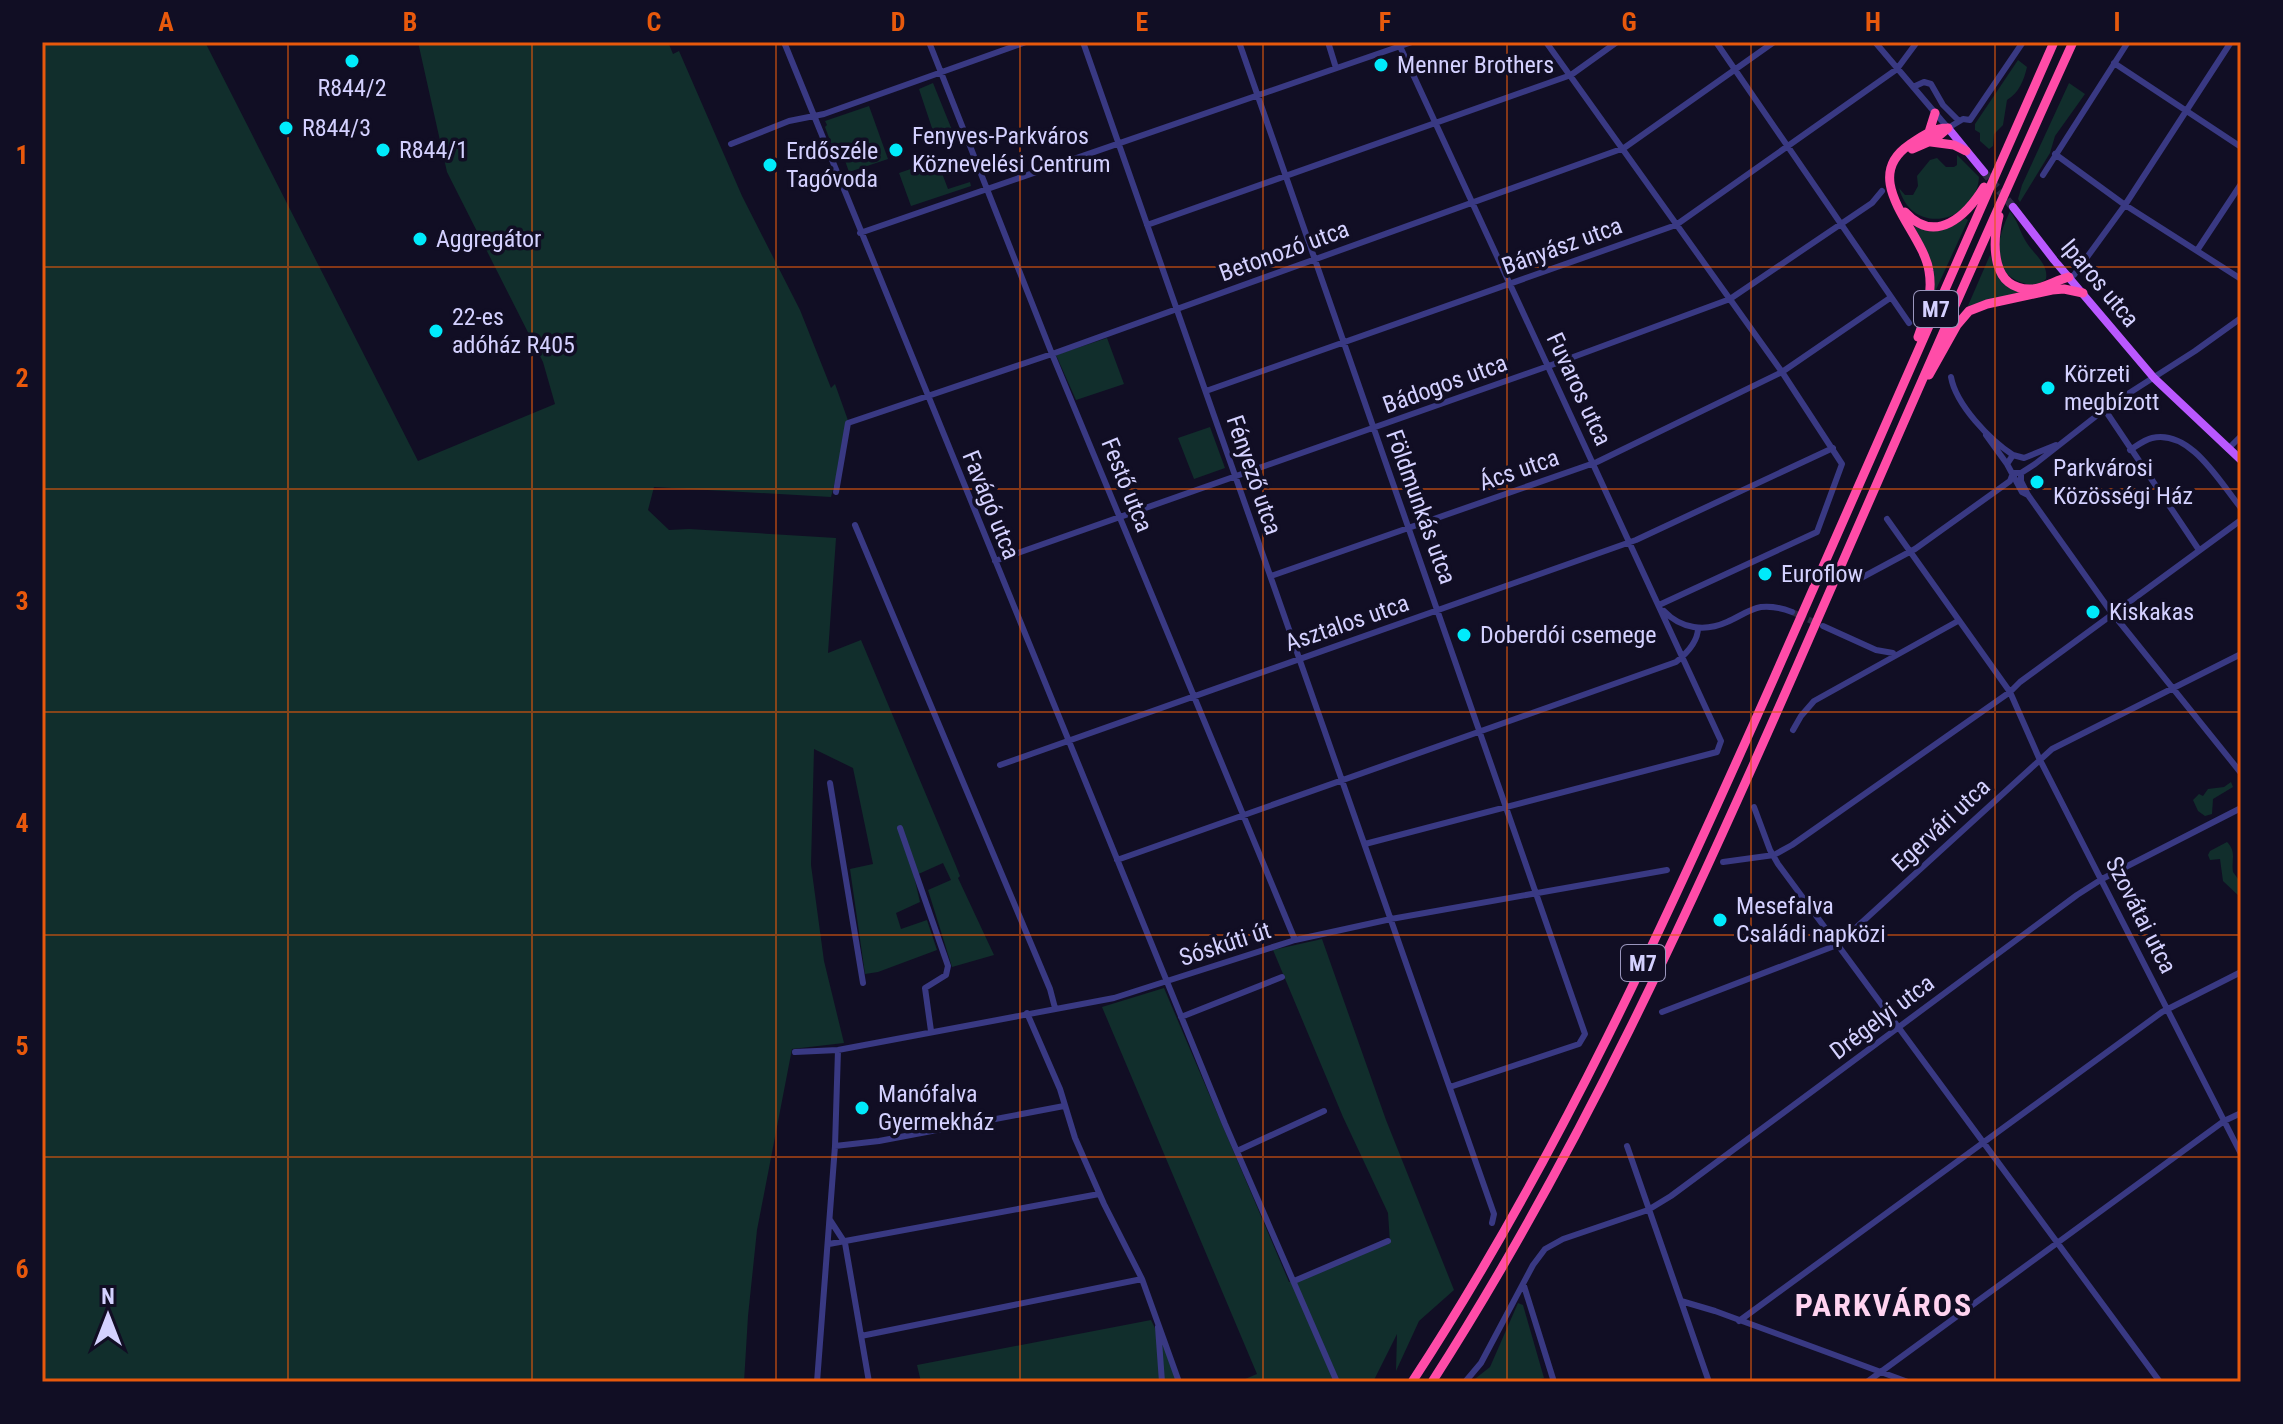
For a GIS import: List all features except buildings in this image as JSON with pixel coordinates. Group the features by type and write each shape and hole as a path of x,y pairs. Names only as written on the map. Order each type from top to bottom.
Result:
{"highway":[{"name":"M7","path":"1412,1382 1512,1217 1621,1009 1731,776 2054,42"},
{"name":"M7","path":"1432,1382 1533,1212 1622,1045 1702,879 2073,42"},
{"path":"1935,113 1928,137 1906,154 1894,182 1896,195 1904,210 1915,221 1930,226 1947,225 1964,215 2003,157"},
{"path":"1902,386 1908,360 1925,318 1931,288 1926,259 1892,196 1892,168 1899,154 1928,137 1939,137 1948,128"},
{"path":"1928,137 1966,151"},
{"path":"2006,189 1995,233 1994,251 1998,267 2011,284 2020,288 2052,286 2083,293"},
{"path":"2052,286 2059,266"},
{"path":"1920,387 1936,365 1957,325 1969,311 2052,286 2069,277"}],"main road":[{"path":"1948,128 1984,172"},
{"name":"Iparos utca","path":"2013,207 2154,378 2241,460"},
{"name":"Iparos utca","path":"2228,449 2241,467"}],"street":[{"name":"Favágó utca","path":"784,42 1181,1017 1337,1382"},
{"name":"Festő utca","path":"929,42 1052,354 1295,940"},
{"path":"731,144 789,121 814,116 1026,42"},
{"name":"Fényező utca","path":"1083,42 1494,1214 1492,1223"},
{"name":"Földmunkás utca","path":"1239,42 1585,1034 1579,1044 1450,1087"},
{"path":"1328,42 1336,68"},
{"path":"860,233 1412,42"},
{"path":"1546,42 1624,148 1841,460 1819,530 1813,535 1659,605 1677,622 1698,628 1721,625 1760,607 1792,612"},
{"path":"1147,225 1571,75 1617,42"},
{"path":"1716,42 1909,323"},
{"name":"Betonozó utca","path":"836,492 848,423 1052,354 1624,148 1774,42"},
{"path":"1875,42 1948,128 1959,121 1970,120 2023,42"},
{"name":"Bányász utca","path":"1206,391 1676,225 1897,69 1917,42"},
{"path":"2043,175 2128,42"},
{"path":"2069,277 2074,275 2125,205 2231,42"},
{"name":"Fuvaros utca","path":"1399,44 1721,741 1717,752 1508,807"},
{"path":"2114,63 2241,147"},
{"path":"1913,87 1924,82 1931,84 1943,105 1959,121"},
{"path":"2055,154 2125,205 2241,279"},
{"path":"2198,249 2241,184"},
{"name":"Bádogos utca","path":"995,561 1730,299 1872,203 1882,191"},
{"name":"Ács utca","path":"1271,576 1593,463 1782,372 1890,298"},
{"path":"1861,578 1910,552 2105,410 2241,318"},
{"path":"1951,377 1953,387 2007,464 2018,472 2028,495 2114,615 2241,773"},
{"path":"2105,410 2199,550"},
{"path":"1985,432 2013,455 2024,458 2063,442"},
{"path":"2228,449 2241,436"},
{"path":"2130,450 2157,437 2178,441 2196,453 2241,508"},
{"name":"Asztalos utca","path":"1000,765 1631,542 1833,448"},
{"path":"2007,464 2013,455"},
{"path":"2018,472 2024,458"},
{"name":"Szovátai utca","path":"1887,519 2010,692 2039,758 2241,1154"},
{"path":"1723,862 1774,855 1792,845 2010,692 2241,521"},
{"path":"855,525 1050,989 1055,1008"},
{"path":"1793,730 1814,701 1897,652 1958,621"},
{"path":"1823,626 1876,650 1897,652"},
{"path":"1117,860 1676,662 1698,635 1698,628"},
{"name":"Egervári utca","path":"1662,1012 1837,945 2039,758 2241,654"},
{"path":"830,783 863,983"},
{"path":"1365,844 1508,807"},
{"path":"1754,807 1774,855 1837,945 2160,1382"},
{"name":"Drégelyi utca","path":"1524,1285 1545,1249 1563,1239 1648,1210 1671,1196 2102,879 2241,808"},
{"path":"900,828 948,966 946,975 925,988 931,1031"},
{"name":"Sóskúti út","path":"795,1052 838,1050 1114,998 1295,940 1391,919 1667,870"},
{"path":"1739,1321 2167,1009 2241,972"},
{"path":"1181,1017 1282,977"},
{"path":"1027,1013 1060,1089 1075,1138 1099,1194 1142,1279 1179,1382"},
{"path":"817,1382 829,1244 838,1050"},
{"path":"835,1146 879,1141 1064,1106"},
{"path":"1237,1151 1324,1111"},
{"path":"1867,1382 2057,1241 2224,1121 2241,1113"},
{"path":"1627,1146 1709,1382"},
{"path":"829,1244 1099,1194"},
{"path":"830,1220 845,1243 869,1382"},
{"path":"1294,1281 1388,1241"},
{"path":"861,1336 1142,1279"},
{"path":"1465,1382 1481,1363 1524,1285"},
{"path":"1524,1285 1554,1382"},
{"path":"1681,1301 1908,1382"},
{"path":"1158,1324 1162,1382"},
{"path":"1881,1372 1888,1382"}],"green space":[{"path":"42,42 205,42 418,461 555,404 543,362 447,172 418,42 668,42 673,54 679,51 742,196 800,310 831,388 835,384 850,426 831,497 654,487 648,510 669,530 836,538 828,653 861,640 956,866 958,878 994,955 952,967 928,890 951,880 943,863 914,876 920,902 896,913 901,929 927,920 937,950 865,974 850,869 873,864 853,768 814,749 811,865 824,961 844,1043 792,1049 757,1230 744,1382 42,1382"},
{"path":"2018,60 2027,67 2024,77 2018,90 2007,100 2003,125 1994,134 1993,146 1989,149 1980,141 1975,124"},
{"path":"933,83 954,135 936,140 919,89"},
{"path":"2069,83 2085,94 2055,136 2050,153 2020,202 2022,185"},
{"path":"869,106 888,159 849,172 843,155 836,157 825,121"},
{"path":"1957,155 1979,177 1976,192 1967,205 1943,218 1917,214 1906,204 1899,188 1905,195 1913,195 1918,186 1917,176 1930,160 1937,158 1946,167 1954,167 1957,165"},
{"path":"937,160 948,189 970,182 971,186 911,206 899,173"},
{"path":"2010,211 2045,268 2046,279 2037,286 2022,283 2003,269 2000,237"},
{"path":"1965,218 1968,220 1934,294 1930,259 1914,226 1940,230"},
{"path":"1990,255 1995,268 2020,293 1982,301 1967,308"},
{"path":"1107,338 1124,384 1076,400 1056,355"},
{"path":"1210,427 1225,468 1194,479 1178,438"},
{"path":"2231,782 2233,787 2213,799 2212,814 2205,816 2198,811 2193,800 2199,794 2203,796 2208,789 2224,787"},
{"path":"2227,842 2233,853 2233,872 2241,883 2241,898 2223,881 2220,859 2210,860 2208,855"},
{"path":"1322,939 1386,1120 1454,1290 1419,1321 1396,1371 1397,1334 1373,1382 1334,1382 1332,1379 1325,1382 1238,1382 1257,1374 1102,1007 1164,988 1289,1282 1390,1243 1388,1213 1343,1117 1273,950"},
{"path":"1518,1303 1523,1305 1544,1378 1530,1382 1471,1382 1490,1367"},
{"path":"1151,1320 1182,1382 921,1382 917,1365"}],"tunnel":[{"path":"1984,172 2013,207"},
{"path":"1792,612 1818,624"}],"place":[{"name":"R844/2","path":"352,61"},
{"name":"Menner Brothers","path":"1381,65"},
{"name":"R844/3","path":"286,128"},
{"name":"R844/1","path":"383,150"},
{"name":"Fenyves-Parkváros Köznevelési Centrum","path":"896,150"},
{"name":"Erdőszéle Tagóvoda","path":"770,165"},
{"name":"Aggregátor","path":"420,239"},
{"name":"22-es adóház R405","path":"436,331"},
{"name":"Körzeti megbízott","path":"2048,388"},
{"name":"Parkvárosi Közösségi Ház","path":"2037,482"},
{"name":"Euroflow","path":"1765,574"},
{"name":"Kiskakas","path":"2093,612"},
{"name":"Doberdói csemege","path":"1464,635"},
{"name":"Mesefalva Családi napközi","path":"1720,920"},
{"name":"Manófalva Gyermekház","path":"862,1108"}],"district":[{"name":"PARKVÁROS","path":"1884,1305"}]}
